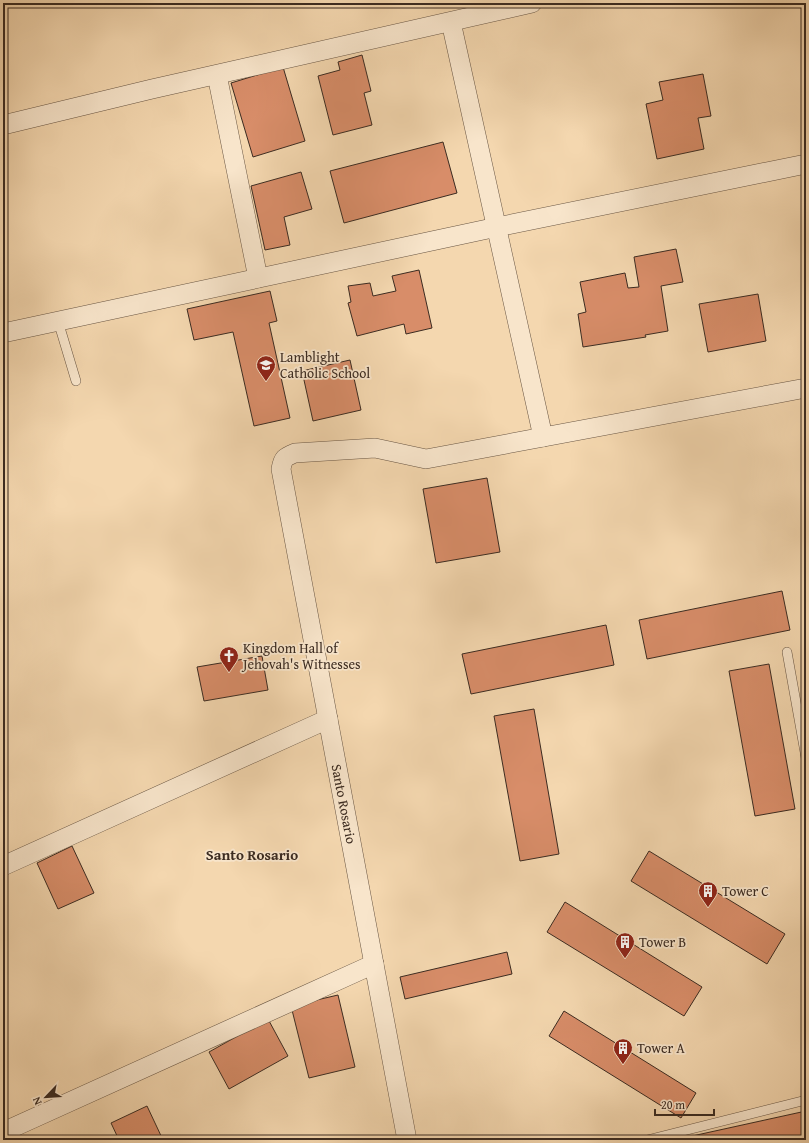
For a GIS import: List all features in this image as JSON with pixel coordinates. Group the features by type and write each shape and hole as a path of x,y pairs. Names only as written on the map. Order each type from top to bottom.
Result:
{"street":[{"path":"3,125 217,74 532,3"},
{"path":"451,22 543,437 806,388"},
{"path":"217,74 258,278"},
{"path":"3,333 497,227 806,164"},
{"name":"Santo Rosario","path":"407,1140 281,469 282,462 286,457 295,453 375,448 426,459 543,437"},
{"path":"3,866 328,719"},
{"path":"3,1132 374,964"}],"lane":[{"path":"58,321 76,381"},
{"path":"788,652 806,758"},
{"path":"646,1140 806,1100"}],"building":[{"path":"362,55 371,91 364,93 372,125 333,135 318,76 340,70 338,62"},
{"path":"283,67 305,141 253,157 231,83"},
{"path":"703,74 711,116 698,118 704,149 657,159 646,104 663,100 659,82"},
{"path":"443,142 457,193 344,223 330,171"},
{"path":"301,172 312,209 284,217 290,245 265,250 251,186"},
{"path":"676,249 683,282 661,286 668,331 645,335 646,337 583,347 578,314 586,312 580,282 625,273 628,288 639,287 634,257"},
{"path":"419,270 432,328 406,334 404,324 357,336 348,303 351,302 348,286 370,283 373,296 396,291 392,276"},
{"path":"270,291 277,321 269,323 290,418 254,426 233,332 194,340 187,309"},
{"path":"758,294 766,341 708,352 699,304"},
{"path":"350,360 361,410 313,421 302,371"},
{"path":"487,478 500,552 436,563 423,489"},
{"path":"782,591 790,630 647,659 639,620"},
{"path":"606,625 614,665 471,694 462,654"},
{"path":"262,656 268,690 204,701 197,667"},
{"path":"769,664 795,809 755,816 729,671"},
{"path":"534,709 559,854 520,861 494,716"},
{"path":"72,846 94,893 58,909 37,863"},
{"name":"Tower C","path":"649,851 785,934 767,964 631,881"},
{"name":"Tower B","path":"565,902 702,987 684,1016 547,932"},
{"path":"507,952 512,974 405,999 400,977"},
{"path":"338,995 355,1067 309,1078 291,1006"},
{"name":"Tower A","path":"564,1011 696,1093 681,1118 549,1036"},
{"path":"268,1019 288,1056 229,1089 209,1052"},
{"path":"147,1106 163,1140 119,1140 111,1123"},
{"path":"806,1111 806,1140 674,1140"}],"place":[{"name":"Lamblight Catholic School","path":"266,382"},
{"name":"Kingdom Hall of Jehovah's Witnesses","path":"229,673"},
{"name":"Tower C","path":"708,908"},
{"name":"Tower B","path":"625,959"},
{"name":"Tower A","path":"623,1065"}],"district":[{"name":"Santo Rosario","path":"252,855"}]}
